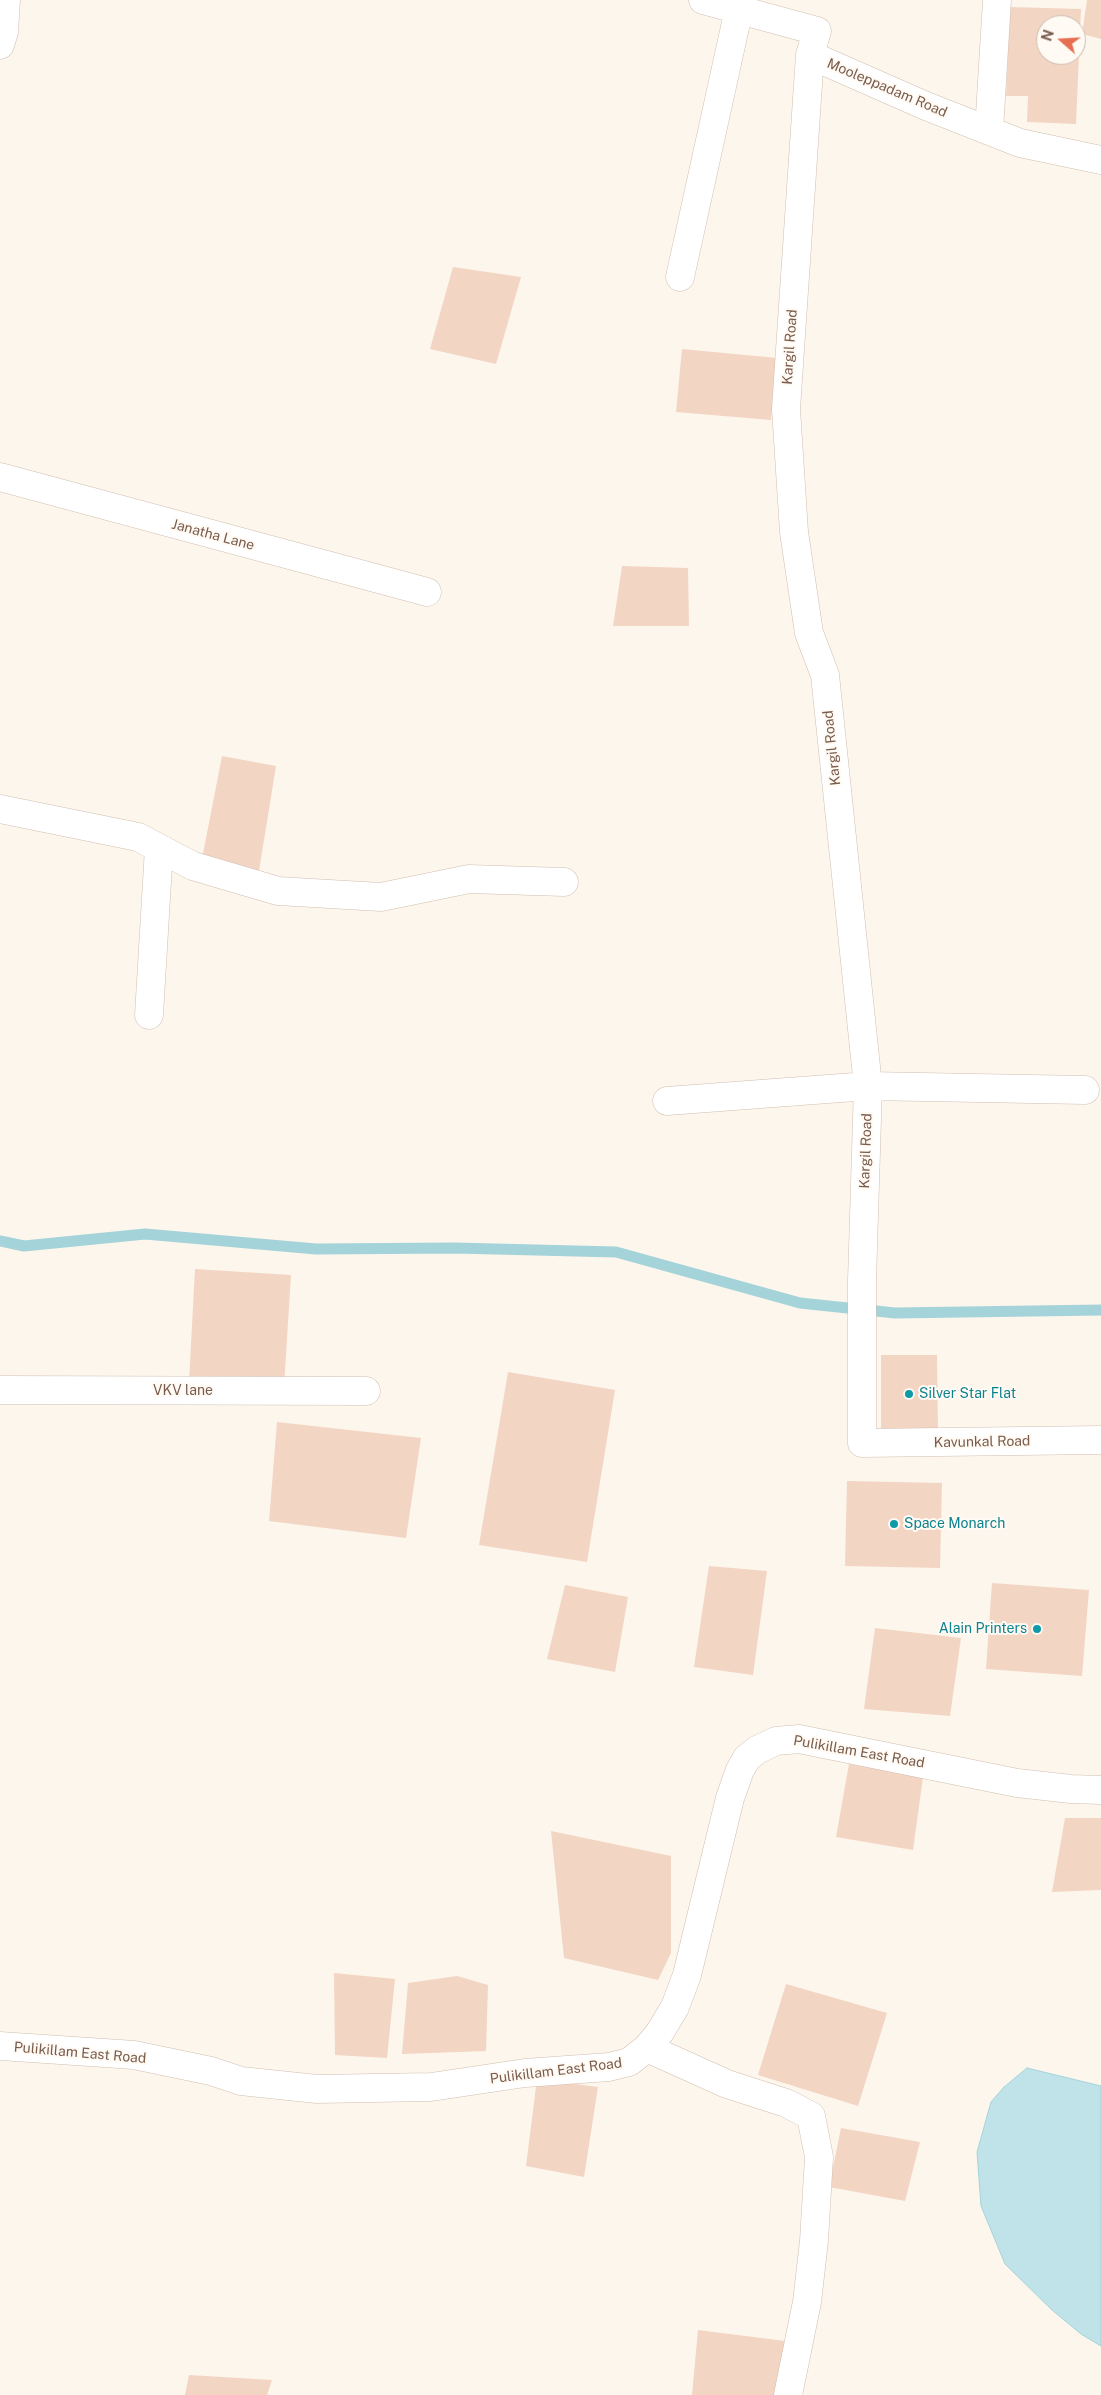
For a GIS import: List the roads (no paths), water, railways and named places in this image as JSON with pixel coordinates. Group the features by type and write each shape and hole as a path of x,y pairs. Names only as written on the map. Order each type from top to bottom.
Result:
{"street":[{"path":"0,45 4,32 6,0"},
{"name":"Mooleppadam Road","path":"703,0 817,30 810,55 926,106 1020,143 1101,160"},
{"path":"989,131 997,0"},
{"path":"680,277 739,9"},
{"name":"Kargil Road","path":"810,55 786,409 794,532 809,632 825,676 868,1086 862,1281 862,1443"},
{"name":"Janatha Lane","path":"0,477 427,592"},
{"path":"0,809 138,837 193,866 278,891 381,897 469,879 564,882"},
{"path":"149,1015 159,848"},
{"path":"667,1101 868,1086 1085,1090"},
{"name":"VKV lane","path":"0,1390 366,1391"},
{"name":"Kavunkal Road","path":"862,1443 1101,1440"},
{"name":"Pulikillam East Road","path":"0,2046 134,2055 211,2071 241,2081 317,2089 431,2087 525,2073 609,2067 629,2062 647,2048 660,2032 675,2007 687,1975 730,1798 740,1770 747,1758 757,1750 776,1740 799,1739 1017,1783 1070,1789 1101,1790"},
{"path":"647,2048 727,2084 786,2103 810,2116 819,2157 814,2241 807,2302 788,2395"}],"water":[{"path":"1027,2068 1101,2086 1101,2346 1081,2334 1052,2310 1005,2264 981,2206 977,2152 991,2102 1004,2087"}],"waterway":[{"path":"0,1241 24,1246 145,1234 316,1249 455,1248 616,1252 800,1303 895,1313 1101,1310"}],"place":[{"name":"Silver Star Flat","path":"909,1394"},
{"name":"Space Monarch","path":"894,1524"},
{"name":"Alain Printers","path":"1037,1629"}]}
